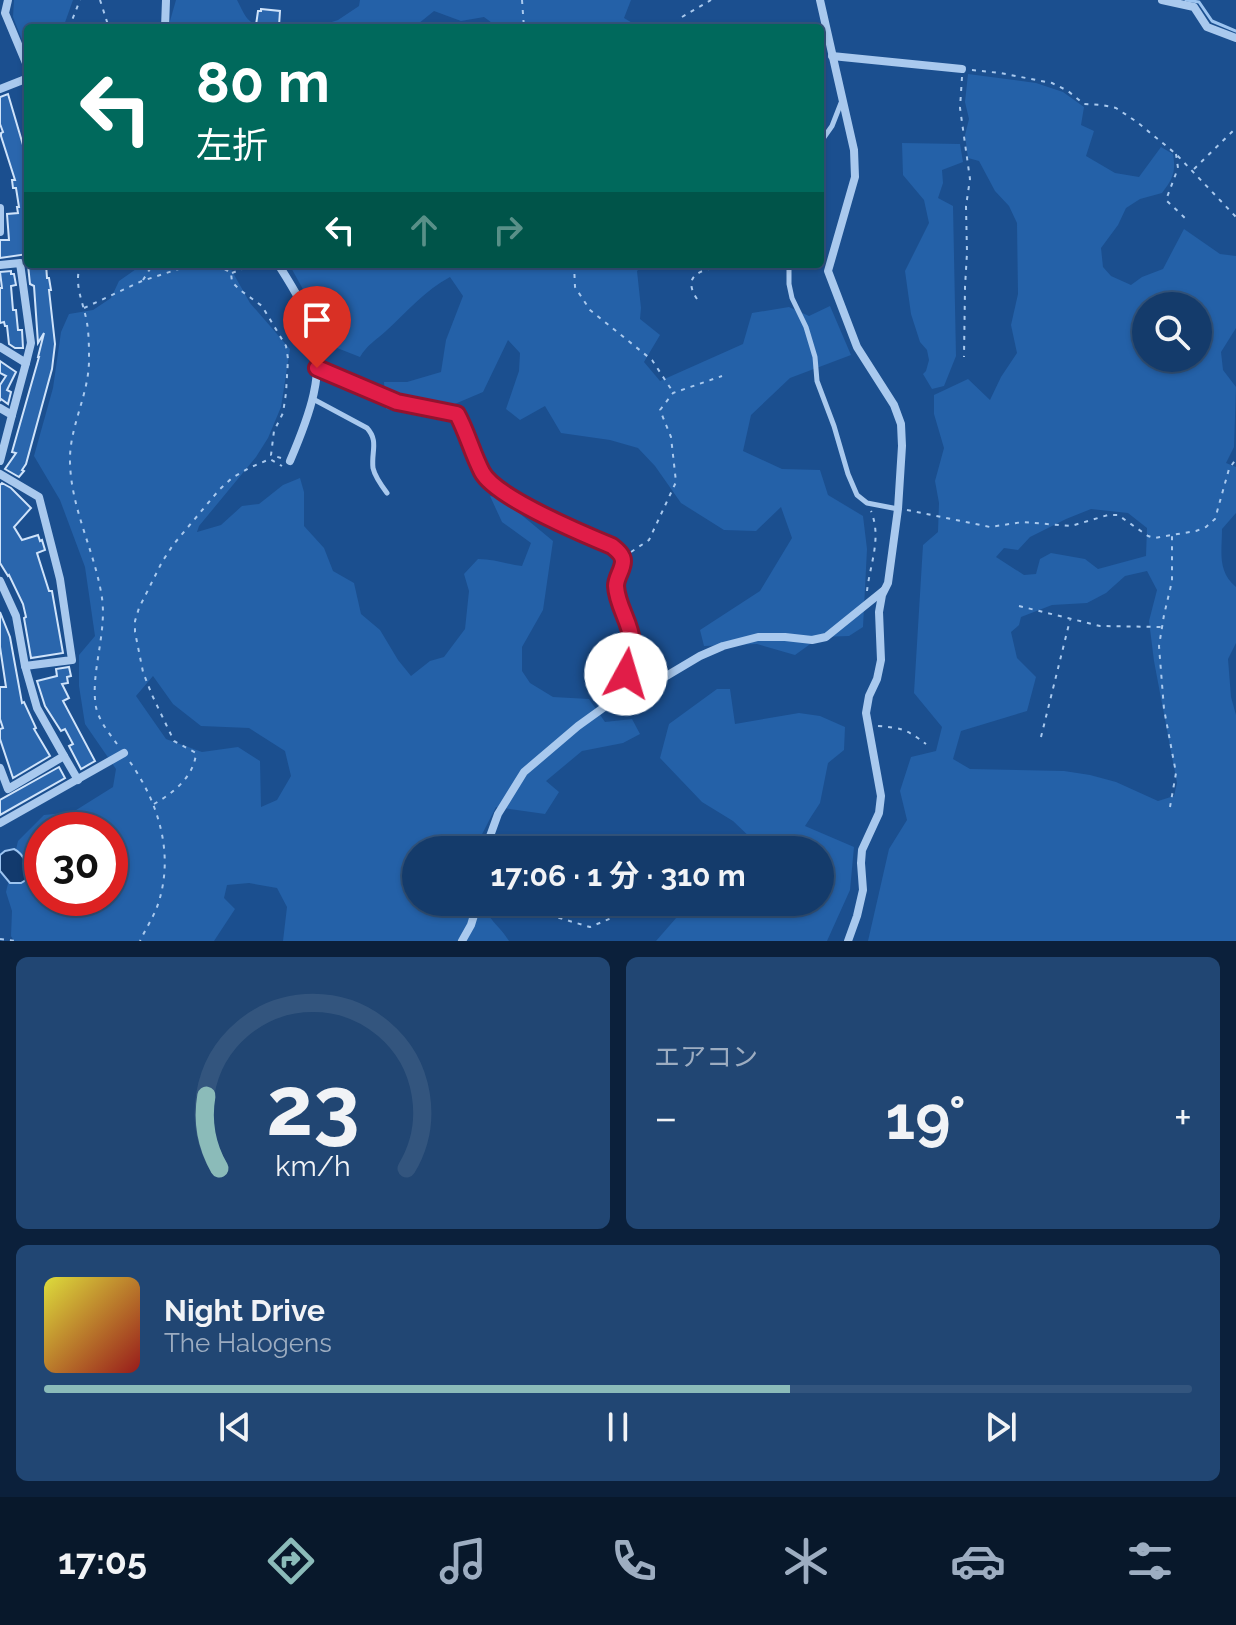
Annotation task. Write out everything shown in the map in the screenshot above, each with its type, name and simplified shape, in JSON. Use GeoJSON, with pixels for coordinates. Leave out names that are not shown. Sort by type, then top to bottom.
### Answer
{"type":"FeatureCollection","features":[{"type":"Feature","properties":{"kind":"street"},"geometry":{"type":"LineString","coordinates":[[8,0],[3,12],[24,59]]}},
{"type":"Feature","properties":{"kind":"street"},"geometry":{"type":"LineString","coordinates":[[165,24],[166,0]]}},
{"type":"Feature","properties":{"kind":"street"},"geometry":{"type":"LineString","coordinates":[[820,0],[854,150],[855,177],[828,271],[857,347],[894,405],[901,424],[902,446],[898,509],[888,583],[879,612],[881,660],[866,713],[881,796],[879,813],[862,850],[863,890],[848,941]]}},
{"type":"Feature","properties":{"kind":"street"},"geometry":{"type":"LineString","coordinates":[[1162,0],[1194,7],[1207,27],[1236,38]]}},
{"type":"Feature","properties":{"kind":"street"},"geometry":{"type":"LineString","coordinates":[[832,56],[962,69]]}},
{"type":"Feature","properties":{"kind":"street"},"geometry":{"type":"LineString","coordinates":[[0,89],[24,80]]}},
{"type":"Feature","properties":{"kind":"street"},"geometry":{"type":"LineString","coordinates":[[0,208],[0,232]]}},
{"type":"Feature","properties":{"kind":"street"},"geometry":{"type":"LineString","coordinates":[[0,265],[20,263],[31,343],[0,461]]}},
{"type":"Feature","properties":{"kind":"street"},"geometry":{"type":"LineString","coordinates":[[280,268],[312,326],[318,380],[302,434],[290,461]]}},
{"type":"Feature","properties":{"kind":"street"},"geometry":{"type":"LineString","coordinates":[[0,347],[26,363]]}},
{"type":"Feature","properties":{"kind":"street"},"geometry":{"type":"LineString","coordinates":[[317,368],[397,402],[457,414],[482,473],[489,482],[533,509],[612,546],[623,557],[616,581],[618,602],[633,641],[626,674],[610,703]]}},
{"type":"Feature","properties":{"kind":"street"},"geometry":{"type":"LineString","coordinates":[[0,408],[12,415]]}},
{"type":"Feature","properties":{"kind":"street"},"geometry":{"type":"LineString","coordinates":[[0,474],[39,497],[60,579],[72,660],[25,666]]}},
{"type":"Feature","properties":{"kind":"street"},"geometry":{"type":"LineString","coordinates":[[0,581],[16,616],[37,708],[78,780]]}},
{"type":"Feature","properties":{"kind":"street"},"geometry":{"type":"LineString","coordinates":[[490,836],[498,814],[524,772],[610,703],[631,697],[700,656],[723,646],[758,637],[812,640],[826,637],[884,591]]}},
{"type":"Feature","properties":{"kind":"street"},"geometry":{"type":"LineString","coordinates":[[0,823],[124,753]]}},
{"type":"Feature","properties":{"kind":"street"},"geometry":{"type":"LineString","coordinates":[[0,768],[8,789],[64,756]]}},
{"type":"Feature","properties":{"kind":"street"},"geometry":{"type":"LineString","coordinates":[[462,941],[474,916]]}},
{"type":"Feature","properties":{"kind":"lane"},"geometry":{"type":"LineString","coordinates":[[824,137],[842,102]]}},
{"type":"Feature","properties":{"kind":"lane"},"geometry":{"type":"LineString","coordinates":[[789,268],[792,298],[806,327],[815,357],[817,381],[857,495],[867,503],[898,509]]}},
{"type":"Feature","properties":{"kind":"lane"},"geometry":{"type":"LineString","coordinates":[[313,399],[367,428],[373,435],[375,475],[387,493]]}},
{"type":"Feature","properties":{"kind":"path"},"geometry":{"type":"LineString","coordinates":[[71,24],[80,0]]}},
{"type":"Feature","properties":{"kind":"path"},"geometry":{"type":"LineString","coordinates":[[100,0],[108,24]]}},
{"type":"Feature","properties":{"kind":"path"},"geometry":{"type":"LineString","coordinates":[[522,0],[524,24]]}},
{"type":"Feature","properties":{"kind":"path"},"geometry":{"type":"LineString","coordinates":[[682,17],[711,0]]}},
{"type":"Feature","properties":{"kind":"path"},"geometry":{"type":"LineString","coordinates":[[964,357],[966,206],[970,179],[960,108],[962,69],[1052,83],[1084,104],[1116,108],[1176,154],[1236,217]]}},
{"type":"Feature","properties":{"kind":"path"},"geometry":{"type":"LineString","coordinates":[[1193,170],[1236,128]]}},
{"type":"Feature","properties":{"kind":"path"},"geometry":{"type":"LineString","coordinates":[[1176,154],[1178,168],[1166,200],[1185,218]]}},
{"type":"Feature","properties":{"kind":"path"},"geometry":{"type":"LineString","coordinates":[[79,268],[78,290],[87,325],[89,365],[70,458],[71,482],[81,526],[97,571],[102,601],[96,708],[101,721],[137,772],[154,804],[165,855],[159,900],[140,941]]}},
{"type":"Feature","properties":{"kind":"path"},"geometry":{"type":"LineString","coordinates":[[142,281],[151,268]]}},
{"type":"Feature","properties":{"kind":"path"},"geometry":{"type":"LineString","coordinates":[[84,309],[142,281],[182,268]]}},
{"type":"Feature","properties":{"kind":"path"},"geometry":{"type":"LineString","coordinates":[[223,268],[231,273]]}},
{"type":"Feature","properties":{"kind":"path"},"geometry":{"type":"LineString","coordinates":[[231,273],[244,268]]}},
{"type":"Feature","properties":{"kind":"path"},"geometry":{"type":"LineString","coordinates":[[574,268],[575,287],[590,310],[652,360],[673,393]]}},
{"type":"Feature","properties":{"kind":"path"},"geometry":{"type":"LineString","coordinates":[[697,299],[692,291],[693,277],[708,268]]}},
{"type":"Feature","properties":{"kind":"path"},"geometry":{"type":"LineString","coordinates":[[231,273],[232,282],[262,306],[286,346],[286,393],[283,413],[274,431],[271,455],[290,461]]}},
{"type":"Feature","properties":{"kind":"path"},"geometry":{"type":"LineString","coordinates":[[623,557],[649,540],[676,482],[671,437],[660,410],[673,393],[722,376]]}},
{"type":"Feature","properties":{"kind":"path"},"geometry":{"type":"LineString","coordinates":[[154,804],[181,784],[191,771],[196,753],[174,741],[143,672],[135,632],[139,608],[173,545],[219,490],[240,473],[270,459],[282,466],[290,461]]}},
{"type":"Feature","properties":{"kind":"path"},"geometry":{"type":"LineString","coordinates":[[898,509],[990,527],[1023,522],[1071,526],[1118,515],[1154,538],[1206,527],[1215,519],[1229,469],[1236,459]]}},
{"type":"Feature","properties":{"kind":"path"},"geometry":{"type":"LineString","coordinates":[[867,503],[876,531],[867,604]]}},
{"type":"Feature","properties":{"kind":"path"},"geometry":{"type":"LineString","coordinates":[[1170,807],[1176,773],[1164,709],[1159,646],[1172,581],[1172,535]]}},
{"type":"Feature","properties":{"kind":"path"},"geometry":{"type":"LineString","coordinates":[[1019,606],[1100,626],[1162,627]]}},
{"type":"Feature","properties":{"kind":"path"},"geometry":{"type":"LineString","coordinates":[[1041,737],[1070,618]]}},
{"type":"Feature","properties":{"kind":"path"},"geometry":{"type":"LineString","coordinates":[[868,725],[900,728],[926,744]]}},
{"type":"Feature","properties":{"kind":"path"},"geometry":{"type":"LineString","coordinates":[[554,916],[590,927],[616,916]]}},
{"type":"Feature","properties":{"kind":"path"},"geometry":{"type":"LineString","coordinates":[[0,939],[15,941]]}},
{"type":"Feature","properties":{"kind":"shaded area"},"geometry":{"type":"Polygon","coordinates":[[[14,0],[73,0],[64,24],[24,24],[24,45],[13,17],[14,0]]]}},
{"type":"Feature","properties":{"kind":"shaded area"},"geometry":{"type":"Polygon","coordinates":[[[176,0],[237,0],[254,24],[169,24],[176,0]]]}},
{"type":"Feature","properties":{"kind":"shaded area"},"geometry":{"type":"Polygon","coordinates":[[[360,0],[631,0],[624,18],[634,24],[494,24],[484,17],[461,21],[434,11],[418,24],[326,24],[359,6],[360,0]]]}},
{"type":"Feature","properties":{"kind":"shaded area"},"geometry":{"type":"Polygon","coordinates":[[[968,74],[1036,83],[1063,92],[1084,107],[1081,125],[1094,131],[1086,156],[1115,173],[1139,177],[1161,147],[1173,154],[1173,175],[1169,184],[1162,193],[1140,199],[1126,208],[1101,248],[1103,267],[1111,276],[1131,285],[1163,269],[1184,229],[1220,254],[1236,256],[1236,328],[1221,352],[1223,370],[1236,387],[1234,447],[1226,463],[1236,467],[1236,513],[1222,529],[1221,553],[1223,568],[1236,587],[1236,643],[1228,659],[1231,697],[1236,715],[1236,941],[868,941],[889,849],[907,820],[900,791],[911,757],[936,751],[942,727],[914,693],[923,545],[938,532],[939,503],[935,481],[944,448],[934,414],[934,395],[968,379],[990,400],[1017,353],[1011,325],[1018,294],[1017,223],[979,161],[968,158],[965,135],[969,119],[965,102],[968,74]],[[1091,509],[1030,537],[1018,550],[1004,548],[996,557],[1024,575],[1036,574],[1040,559],[1051,553],[1085,559],[1098,569],[1146,556],[1147,528],[1128,513],[1091,509]],[[1147,571],[1125,576],[1106,593],[1087,603],[1052,605],[1021,617],[1019,625],[1011,632],[1017,658],[1036,677],[1027,711],[961,731],[953,759],[970,769],[1064,771],[1090,775],[1116,782],[1158,801],[1174,796],[1177,783],[1149,621],[1157,590],[1147,571]]]}},
{"type":"Feature","properties":{"kind":"shaded area"},"geometry":{"type":"Polygon","coordinates":[[[902,143],[960,144],[963,162],[942,170],[943,183],[938,198],[953,206],[956,356],[944,386],[932,389],[923,374],[929,360],[911,314],[905,271],[929,223],[924,200],[903,175],[902,143]]]}},
{"type":"Feature","properties":{"kind":"shaded area"},"geometry":{"type":"Polygon","coordinates":[[[138,268],[230,268],[250,303],[290,349],[281,407],[268,438],[197,532],[221,525],[242,506],[259,504],[283,485],[300,478],[304,492],[304,526],[324,548],[333,571],[354,583],[361,614],[380,630],[411,676],[430,661],[444,657],[465,629],[469,591],[464,574],[478,559],[522,566],[531,543],[502,522],[490,496],[501,498],[553,541],[543,610],[522,647],[522,671],[530,683],[553,697],[589,699],[605,722],[632,719],[640,734],[623,743],[582,751],[546,781],[559,792],[545,814],[496,807],[481,836],[402,836],[402,916],[490,916],[509,941],[283,941],[287,907],[277,888],[249,883],[227,885],[224,898],[235,909],[214,941],[14,941],[11,936],[12,911],[6,892],[18,841],[24,835],[24,916],[128,916],[128,812],[73,812],[113,787],[116,769],[85,724],[79,686],[79,655],[95,636],[85,567],[60,500],[34,456],[53,388],[61,332],[69,314],[93,310],[111,298],[119,281],[138,268]],[[153,676],[136,696],[166,739],[202,752],[238,747],[260,761],[261,807],[277,800],[291,776],[285,751],[249,728],[201,726],[173,704],[153,676]]]}},
{"type":"Feature","properties":{"kind":"shaded area"},"geometry":{"type":"Polygon","coordinates":[[[291,268],[640,268],[637,271],[640,319],[660,335],[644,362],[660,381],[743,344],[752,313],[789,307],[809,316],[830,306],[851,355],[790,378],[751,415],[743,451],[782,469],[820,470],[828,495],[863,516],[867,549],[863,627],[849,636],[820,637],[795,655],[757,644],[704,646],[700,630],[760,591],[792,538],[781,507],[756,531],[724,530],[681,503],[638,448],[610,440],[561,433],[545,406],[520,420],[506,409],[519,371],[520,353],[508,340],[483,392],[424,417],[386,409],[384,382],[407,382],[441,372],[446,340],[463,296],[450,277],[424,295],[360,357],[332,346],[332,333],[325,319],[310,302],[291,268]]]}},
{"type":"Feature","properties":{"kind":"shaded area"},"geometry":{"type":"Polygon","coordinates":[[[717,689],[730,689],[735,724],[799,713],[820,716],[845,727],[844,750],[828,763],[820,803],[805,826],[828,836],[749,836],[733,821],[702,802],[660,758],[669,724],[717,689]]]}},
{"type":"Feature","properties":{"kind":"shaded area"},"geometry":{"type":"Polygon","coordinates":[[[834,838],[854,847],[850,890],[827,941],[656,941],[678,916],[834,916],[834,838]]]}},
{"type":"Feature","properties":{"kind":"shaded area"},"geometry":{"type":"Polygon","coordinates":[[[14,849],[23,857],[24,881],[21,883],[10,883],[0,871],[0,855],[14,849]]]}},
{"type":"Feature","properties":{"kind":"building"},"geometry":{"type":"Polygon","coordinates":[[[258,11],[280,11],[279,24],[256,24],[258,11]]]}},
{"type":"Feature","properties":{"kind":"building"},"geometry":{"type":"Polygon","coordinates":[[[8,94],[24,148],[24,255],[0,258],[0,240],[9,240],[7,214],[18,213],[19,207],[16,188],[13,188],[12,180],[15,180],[1,136],[0,97],[8,94]]]}},
{"type":"Feature","properties":{"kind":"building"},"geometry":{"type":"Polygon","coordinates":[[[28,268],[46,268],[55,344],[52,369],[24,471],[19,477],[5,469],[16,453],[12,452],[44,333],[38,343],[34,286],[30,284],[28,268]]]}},
{"type":"Feature","properties":{"kind":"building"},"geometry":{"type":"Polygon","coordinates":[[[11,271],[16,285],[11,286],[13,310],[16,310],[18,330],[22,330],[23,348],[9,344],[7,326],[4,322],[0,323],[0,272],[11,271]]]}},
{"type":"Feature","properties":{"kind":"building"},"geometry":{"type":"Polygon","coordinates":[[[0,361],[16,372],[7,390],[11,392],[8,404],[0,401],[0,385],[6,376],[0,373],[0,361]]]}},
{"type":"Feature","properties":{"kind":"building"},"geometry":{"type":"Polygon","coordinates":[[[2,483],[31,508],[14,527],[22,540],[38,535],[42,540],[45,550],[37,553],[49,591],[52,591],[63,653],[31,658],[23,604],[0,563],[2,483]]]}},
{"type":"Feature","properties":{"kind":"building"},"geometry":{"type":"Polygon","coordinates":[[[0,612],[10,637],[22,703],[50,756],[13,778],[0,739],[0,729],[3,728],[0,687],[6,687],[0,647],[0,612]]]}},
{"type":"Feature","properties":{"kind":"building"},"geometry":{"type":"Polygon","coordinates":[[[69,667],[71,676],[67,677],[68,683],[62,684],[69,698],[63,701],[95,761],[81,769],[69,746],[73,744],[65,729],[61,731],[45,706],[37,681],[57,676],[56,669],[69,667]]]}},
{"type":"Feature","properties":{"kind":"building"},"geometry":{"type":"Polygon","coordinates":[[[59,767],[65,778],[0,815],[0,800],[59,767]]]}},
{"type":"Feature","properties":{"kind":"waterway"},"geometry":{"type":"LineString","coordinates":[[1186,0],[1199,2],[1212,21],[1236,31]]}},
{"type":"Feature","properties":{"kind":"route"},"geometry":{"type":"LineString","coordinates":[[317,368],[397,402],[457,414],[482,473],[489,482],[533,509],[618,551],[623,563],[616,581],[618,602],[633,641],[626,674]]}}]}
